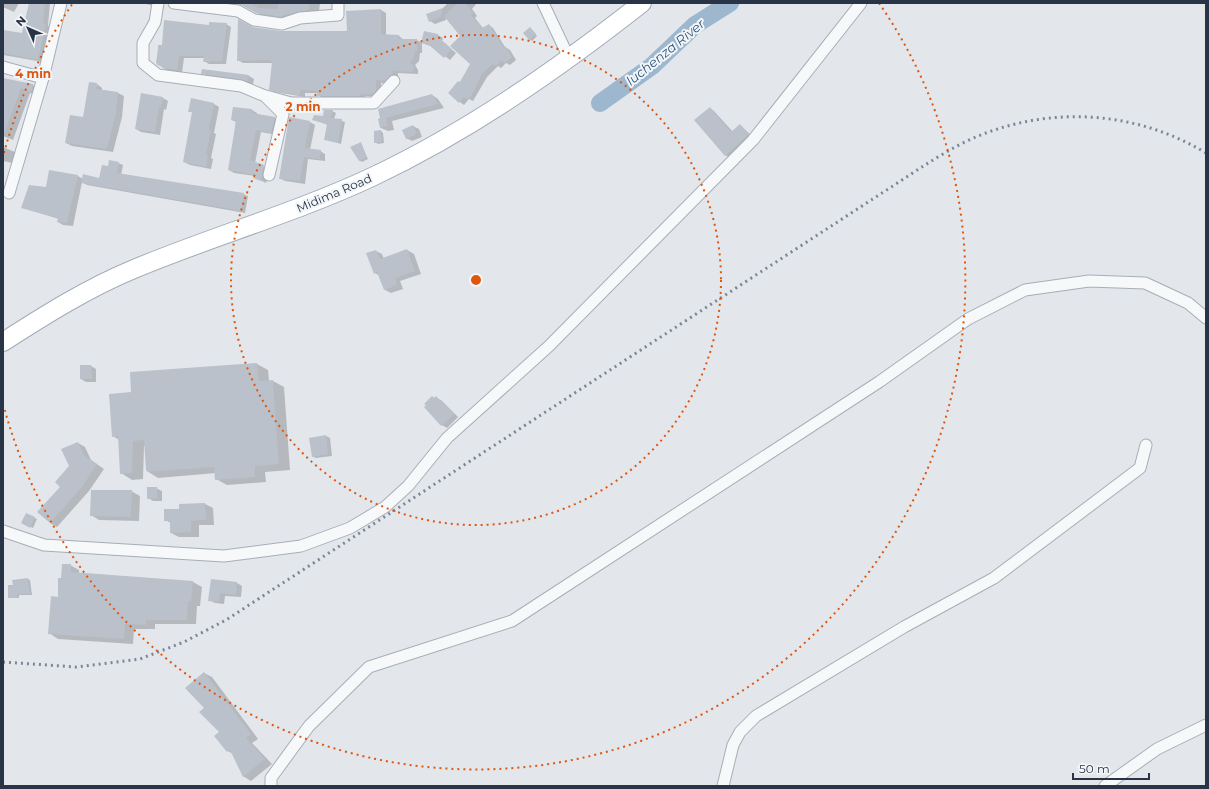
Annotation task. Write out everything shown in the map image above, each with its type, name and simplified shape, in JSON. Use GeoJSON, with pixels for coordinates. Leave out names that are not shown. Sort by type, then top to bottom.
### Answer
{"type":"FeatureCollection","features":[{"type":"Feature","properties":{"kind":"main road","name":"Midima Road"},"geometry":{"type":"LineString","coordinates":[[3,342],[88,291],[132,270],[182,250],[282,215],[373,176],[436,143],[500,105],[569,58],[642,3]]}},
{"type":"Feature","properties":{"kind":"street"},"geometry":{"type":"LineString","coordinates":[[9,193],[43,78],[61,3]]}},
{"type":"Feature","properties":{"kind":"street"},"geometry":{"type":"LineString","coordinates":[[158,3],[156,22],[143,43],[143,63],[158,75],[241,86],[265,96],[291,103],[374,103],[394,81]]}},
{"type":"Feature","properties":{"kind":"street"},"geometry":{"type":"LineString","coordinates":[[174,3],[238,11],[254,20],[282,24],[300,18],[338,15],[338,3]]}},
{"type":"Feature","properties":{"kind":"street"},"geometry":{"type":"LineString","coordinates":[[543,3],[569,58]]}},
{"type":"Feature","properties":{"kind":"street"},"geometry":{"type":"LineString","coordinates":[[3,532],[44,545],[224,556],[301,546],[350,528],[385,507],[408,486],[447,438],[549,346],[753,140],[861,3]]}},
{"type":"Feature","properties":{"kind":"street"},"geometry":{"type":"LineString","coordinates":[[3,67],[43,78]]}},
{"type":"Feature","properties":{"kind":"street"},"geometry":{"type":"LineString","coordinates":[[265,96],[283,114],[269,175]]}},
{"type":"Feature","properties":{"kind":"street"},"geometry":{"type":"LineString","coordinates":[[271,786],[271,778],[309,726],[369,666],[512,621],[879,382],[968,319],[1025,290],[1089,281],[1145,283],[1188,303],[1206,318]]}},
{"type":"Feature","properties":{"kind":"street"},"geometry":{"type":"LineString","coordinates":[[723,786],[733,745],[740,732],[756,716],[904,626],[994,578],[1140,468],[1146,445]]}},
{"type":"Feature","properties":{"kind":"street"},"geometry":{"type":"LineString","coordinates":[[1105,786],[1130,770],[1157,749],[1206,725]]}},
{"type":"Feature","properties":{"kind":"building"},"geometry":{"type":"Polygon","coordinates":[[[29,3],[45,3],[43,23],[46,24],[38,60],[3,53],[3,30],[22,33],[29,3]]]}},
{"type":"Feature","properties":{"kind":"building"},"geometry":{"type":"Polygon","coordinates":[[[238,3],[254,3],[254,6],[257,6],[257,8],[278,9],[278,3],[309,4],[309,10],[284,15],[281,17],[256,13],[238,3]]]}},
{"type":"Feature","properties":{"kind":"building"},"geometry":{"type":"Polygon","coordinates":[[[458,3],[465,3],[473,13],[471,15],[482,28],[489,24],[503,47],[505,46],[512,57],[505,63],[502,60],[496,66],[493,64],[482,74],[468,100],[464,97],[459,103],[448,93],[458,81],[460,82],[470,64],[450,46],[460,36],[444,16],[458,3]]]}},
{"type":"Feature","properties":{"kind":"building"},"geometry":{"type":"Polygon","coordinates":[[[443,8],[441,17],[429,22],[426,14],[443,8]]]}},
{"type":"Feature","properties":{"kind":"building"},"geometry":{"type":"Polygon","coordinates":[[[381,9],[381,34],[399,35],[399,39],[417,39],[417,51],[415,51],[414,58],[410,62],[414,66],[413,72],[393,71],[393,73],[385,81],[376,80],[376,90],[373,94],[360,94],[360,96],[317,96],[317,91],[300,90],[300,95],[281,93],[269,90],[272,62],[269,60],[237,61],[238,19],[253,27],[281,31],[346,31],[346,11],[381,9]]]}},
{"type":"Feature","properties":{"kind":"building"},"geometry":{"type":"Polygon","coordinates":[[[164,20],[209,25],[209,22],[227,23],[222,61],[203,62],[204,56],[179,56],[177,70],[162,68],[162,66],[157,65],[158,45],[162,45],[164,20]]]}},
{"type":"Feature","properties":{"kind":"building"},"geometry":{"type":"Polygon","coordinates":[[[530,27],[536,34],[529,40],[523,33],[530,27]]]}},
{"type":"Feature","properties":{"kind":"building"},"geometry":{"type":"Polygon","coordinates":[[[424,31],[438,34],[438,37],[452,49],[444,58],[429,45],[421,43],[424,31]]]}},
{"type":"Feature","properties":{"kind":"building"},"geometry":{"type":"Polygon","coordinates":[[[202,69],[249,75],[248,81],[201,74],[202,69]]]}},
{"type":"Feature","properties":{"kind":"building"},"geometry":{"type":"Polygon","coordinates":[[[3,78],[33,84],[31,92],[21,88],[4,134],[3,78]]]}},
{"type":"Feature","properties":{"kind":"building"},"geometry":{"type":"Polygon","coordinates":[[[89,82],[97,83],[96,89],[118,92],[116,113],[107,149],[65,143],[70,115],[83,117],[89,82]]]}},
{"type":"Feature","properties":{"kind":"building"},"geometry":{"type":"Polygon","coordinates":[[[141,93],[163,97],[161,108],[159,107],[155,132],[135,129],[141,93]]]}},
{"type":"Feature","properties":{"kind":"building"},"geometry":{"type":"Polygon","coordinates":[[[432,94],[438,104],[386,118],[388,126],[380,128],[378,109],[432,94]]]}},
{"type":"Feature","properties":{"kind":"building"},"geometry":{"type":"Polygon","coordinates":[[[191,98],[214,103],[209,129],[211,130],[206,155],[208,155],[206,167],[183,162],[192,112],[188,112],[191,98]]]}},
{"type":"Feature","properties":{"kind":"building"},"geometry":{"type":"Polygon","coordinates":[[[233,107],[252,109],[252,113],[275,117],[271,133],[256,130],[250,160],[264,165],[261,181],[253,178],[254,175],[228,170],[236,121],[231,120],[233,107]]]}},
{"type":"Feature","properties":{"kind":"building"},"geometry":{"type":"Polygon","coordinates":[[[710,107],[731,132],[740,124],[749,134],[725,156],[694,120],[710,107]]]}},
{"type":"Feature","properties":{"kind":"building"},"geometry":{"type":"Polygon","coordinates":[[[324,110],[333,110],[330,118],[342,119],[338,143],[324,140],[327,124],[312,120],[314,115],[323,116],[324,110]]]}},
{"type":"Feature","properties":{"kind":"building"},"geometry":{"type":"Polygon","coordinates":[[[289,117],[310,121],[305,148],[321,150],[320,159],[304,157],[300,181],[279,179],[289,117]]]}},
{"type":"Feature","properties":{"kind":"building"},"geometry":{"type":"Polygon","coordinates":[[[413,125],[417,134],[406,139],[402,130],[413,125]]]}},
{"type":"Feature","properties":{"kind":"building"},"geometry":{"type":"Polygon","coordinates":[[[381,130],[382,142],[374,143],[374,131],[381,130]]]}},
{"type":"Feature","properties":{"kind":"building"},"geometry":{"type":"Polygon","coordinates":[[[361,142],[367,157],[359,161],[350,147],[361,142]]]}},
{"type":"Feature","properties":{"kind":"building"},"geometry":{"type":"Polygon","coordinates":[[[109,160],[119,162],[117,173],[244,193],[241,211],[81,183],[83,174],[99,178],[102,165],[108,166],[109,160]]]}},
{"type":"Feature","properties":{"kind":"building"},"geometry":{"type":"Polygon","coordinates":[[[49,170],[78,175],[67,223],[57,222],[58,218],[21,208],[29,185],[46,187],[49,170]]]}},
{"type":"Feature","properties":{"kind":"building"},"geometry":{"type":"Polygon","coordinates":[[[407,249],[415,271],[395,278],[397,285],[384,290],[377,272],[374,274],[366,253],[376,250],[380,259],[407,249]]]}},
{"type":"Feature","properties":{"kind":"building"},"geometry":{"type":"Polygon","coordinates":[[[257,363],[259,381],[273,380],[279,464],[255,466],[255,477],[215,480],[214,467],[148,472],[146,470],[144,440],[133,441],[132,473],[120,474],[118,436],[112,437],[109,394],[131,392],[130,372],[257,363]]]}},
{"type":"Feature","properties":{"kind":"building"},"geometry":{"type":"Polygon","coordinates":[[[80,365],[91,365],[92,379],[80,379],[80,365]]]}},
{"type":"Feature","properties":{"kind":"building"},"geometry":{"type":"Polygon","coordinates":[[[432,396],[434,398],[436,396],[454,414],[441,426],[424,407],[426,405],[424,404],[432,396]]]}},
{"type":"Feature","properties":{"kind":"building"},"geometry":{"type":"Polygon","coordinates":[[[326,435],[328,454],[312,457],[309,438],[326,435]]]}},
{"type":"Feature","properties":{"kind":"building"},"geometry":{"type":"Polygon","coordinates":[[[78,442],[84,455],[97,464],[82,487],[50,523],[37,512],[60,487],[55,482],[69,466],[61,449],[78,442]]]}},
{"type":"Feature","properties":{"kind":"building"},"geometry":{"type":"Polygon","coordinates":[[[147,487],[157,487],[157,498],[147,499],[147,487]]]}},
{"type":"Feature","properties":{"kind":"building"},"geometry":{"type":"Polygon","coordinates":[[[91,490],[132,490],[131,517],[90,516],[91,490]]]}},
{"type":"Feature","properties":{"kind":"building"},"geometry":{"type":"Polygon","coordinates":[[[205,503],[206,520],[191,521],[191,532],[170,533],[170,521],[164,521],[164,509],[179,509],[179,504],[205,503]]]}},
{"type":"Feature","properties":{"kind":"building"},"geometry":{"type":"Polygon","coordinates":[[[26,513],[35,517],[30,528],[21,523],[26,513]]]}},
{"type":"Feature","properties":{"kind":"building"},"geometry":{"type":"Polygon","coordinates":[[[62,564],[71,564],[71,572],[193,581],[191,601],[188,601],[187,620],[146,620],[146,625],[125,624],[124,639],[48,634],[51,596],[58,597],[58,578],[61,578],[62,564]]]}},
{"type":"Feature","properties":{"kind":"building"},"geometry":{"type":"Polygon","coordinates":[[[28,578],[30,594],[17,594],[17,598],[8,598],[8,585],[13,585],[12,580],[28,578]]]}},
{"type":"Feature","properties":{"kind":"building"},"geometry":{"type":"Polygon","coordinates":[[[211,579],[237,582],[236,595],[220,593],[219,602],[208,601],[211,579]]]}},
{"type":"Feature","properties":{"kind":"building"},"geometry":{"type":"Polygon","coordinates":[[[204,672],[251,734],[246,738],[265,759],[243,777],[230,750],[227,752],[214,736],[219,732],[199,712],[204,708],[185,688],[204,672]]]}},
{"type":"Feature","properties":{"kind":"waterway","name":"luchenza River"},"geometry":{"type":"LineString","coordinates":[[600,103],[652,66],[695,25],[730,3]]}},
{"type":"Feature","properties":{"kind":"railway"},"geometry":{"type":"LineString","coordinates":[[3,662],[76,667],[140,659],[184,642],[226,620],[925,165],[967,141],[996,129],[1027,122],[1057,117],[1088,117],[1119,120],[1149,128],[1178,138],[1206,153]]}}]}
